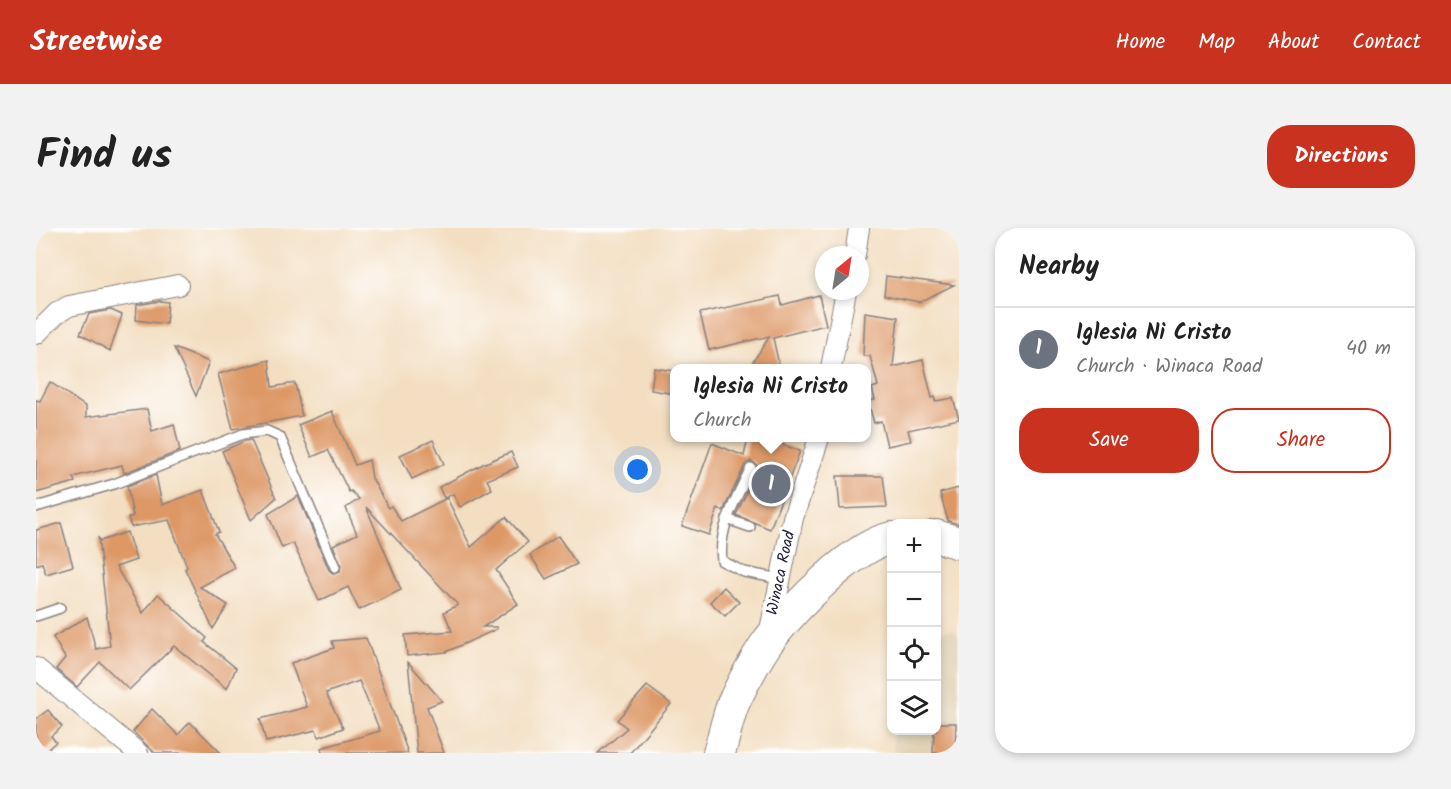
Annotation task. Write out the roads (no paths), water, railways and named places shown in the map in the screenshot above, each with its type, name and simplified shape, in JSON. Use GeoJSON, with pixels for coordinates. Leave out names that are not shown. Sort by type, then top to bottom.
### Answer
{"type":"FeatureCollection","features":[{"type":"Feature","properties":{"kind":"main road"},"geometry":{"type":"LineString","coordinates":[[941,536],[959,543]]}},
{"type":"Feature","properties":{"kind":"main road"},"geometry":{"type":"LineString","coordinates":[[719,753],[733,705],[769,641],[826,578],[862,551],[887,539]]}},
{"type":"Feature","properties":{"kind":"street"},"geometry":{"type":"LineString","coordinates":[[856,246],[859,228]]}},
{"type":"Feature","properties":{"kind":"street"},"geometry":{"type":"LineString","coordinates":[[36,334],[57,313],[69,306],[178,285]]}},
{"type":"Feature","properties":{"kind":"street"},"geometry":{"type":"LineString","coordinates":[[832,364],[843,300]]}},
{"type":"Feature","properties":{"kind":"street","name":"Winaca Road"},"geometry":{"type":"LineString","coordinates":[[769,641],[793,518],[818,442]]}},
{"type":"Feature","properties":{"kind":"street"},"geometry":{"type":"LineString","coordinates":[[36,668],[138,753]]}},
{"type":"Feature","properties":{"kind":"lane"},"geometry":{"type":"LineString","coordinates":[[36,507],[114,484],[243,434],[267,431],[280,437],[335,567]]}},
{"type":"Feature","properties":{"kind":"lane"},"geometry":{"type":"LineString","coordinates":[[751,468],[727,519],[720,546],[722,561],[744,572],[780,579]]}},
{"type":"Feature","properties":{"kind":"lane"},"geometry":{"type":"LineString","coordinates":[[727,519],[750,526]]}},
{"type":"Feature","properties":{"kind":"lane"},"geometry":{"type":"LineString","coordinates":[[36,616],[60,608]]}},
{"type":"Feature","properties":{"kind":"place","name":"Iglesia Ni Cristo"},"geometry":{"type":"Point","coordinates":[771,484]}}]}
